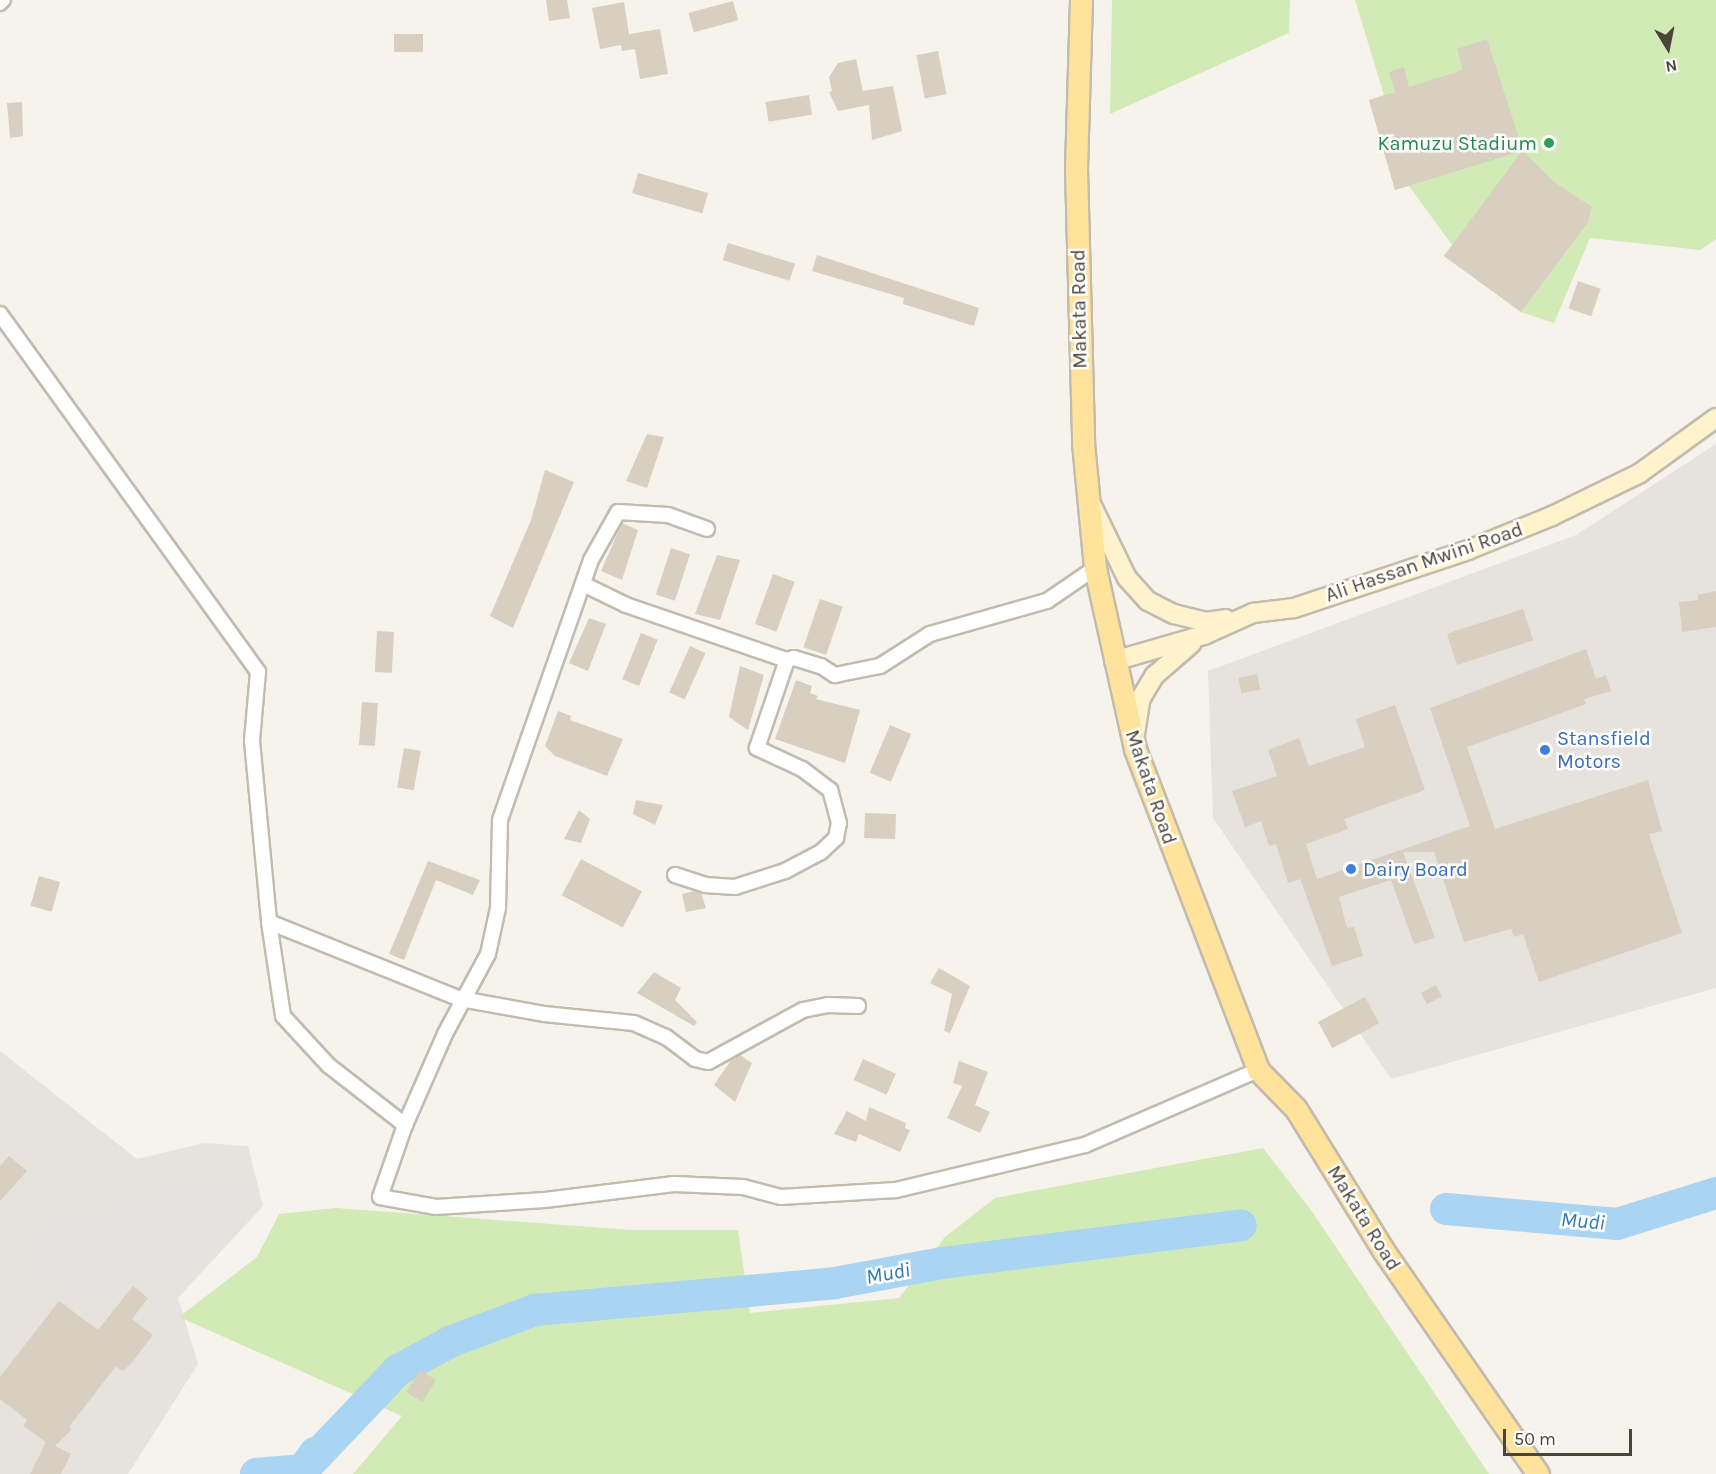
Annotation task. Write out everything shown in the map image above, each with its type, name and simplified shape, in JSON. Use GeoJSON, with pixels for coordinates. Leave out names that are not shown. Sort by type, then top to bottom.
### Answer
{"type":"FeatureCollection","features":[{"type":"Feature","properties":{"kind":"main road","name":"Makata Road"},"geometry":{"type":"LineString","coordinates":[[1081,0],[1076,168],[1078,342],[1089,502],[1095,568],[1135,749],[1257,1070],[1296,1109],[1383,1250],[1538,1474]]}},
{"type":"Feature","properties":{"kind":"main road","name":"Ali Hassan Mwini Road"},"geometry":{"type":"LineString","coordinates":[[1114,661],[1204,635],[1253,613],[1294,608],[1468,549],[1552,516],[1640,472],[1716,418]]}},
{"type":"Feature","properties":{"kind":"main road"},"geometry":{"type":"LineString","coordinates":[[1089,502],[1127,578],[1148,601],[1173,614],[1205,622],[1253,613]]}},
{"type":"Feature","properties":{"kind":"main road"},"geometry":{"type":"LineString","coordinates":[[1135,749],[1141,698],[1159,672],[1204,635]]}},
{"type":"Feature","properties":{"kind":"street"},"geometry":{"type":"LineString","coordinates":[[0,314],[258,672],[252,741],[269,922],[283,1016],[328,1065],[405,1125]]}},
{"type":"Feature","properties":{"kind":"street"},"geometry":{"type":"LineString","coordinates":[[707,529],[669,515],[618,512],[591,560],[500,820],[496,931],[488,954],[460,999],[405,1125],[380,1197],[436,1207],[545,1200],[674,1184],[743,1188],[781,1197],[832,1197],[896,1190],[1085,1145],[1257,1070]]}},
{"type":"Feature","properties":{"kind":"street"},"geometry":{"type":"LineString","coordinates":[[583,584],[626,605],[787,660],[794,658],[835,675],[880,666],[930,634],[1047,600],[1095,568]]}},
{"type":"Feature","properties":{"kind":"street"},"geometry":{"type":"LineString","coordinates":[[675,875],[705,885],[735,887],[785,871],[821,852],[836,838],[839,823],[830,790],[802,769],[757,748],[787,660]]}},
{"type":"Feature","properties":{"kind":"street"},"geometry":{"type":"LineString","coordinates":[[269,922],[460,999],[544,1014],[634,1023],[666,1037],[695,1059],[708,1062],[803,1010],[828,1005],[858,1006]]}},
{"type":"Feature","properties":{"kind":"shaded area"},"geometry":{"type":"Polygon","coordinates":[[[1716,444],[1716,988],[1391,1079],[1213,818],[1208,671],[1576,535],[1716,444]]]}},
{"type":"Feature","properties":{"kind":"shaded area"},"geometry":{"type":"Polygon","coordinates":[[[0,1051],[137,1159],[204,1143],[248,1146],[263,1206],[178,1298],[198,1364],[128,1474],[0,1474],[0,1051]]]}},
{"type":"Feature","properties":{"kind":"shaded area"},"geometry":{"type":"Polygon","coordinates":[[[251,1179],[244,1217],[184,1270],[86,1295],[38,1271],[27,1235],[203,1182],[251,1179]]]}},
{"type":"Feature","properties":{"kind":"green space"},"geometry":{"type":"Polygon","coordinates":[[[1112,0],[1290,0],[1289,33],[1110,114],[1112,0]]]}},
{"type":"Feature","properties":{"kind":"green space","name":"Kamuzu Stadium"},"geometry":{"type":"Polygon","coordinates":[[[1355,0],[1716,0],[1716,239],[1700,250],[1590,238],[1554,323],[1521,312],[1444,256],[1452,245],[1409,186],[1395,190],[1369,100],[1384,95],[1355,0]]]}},
{"type":"Feature","properties":{"kind":"green space"},"geometry":{"type":"Polygon","coordinates":[[[1263,1148],[1311,1210],[1489,1474],[353,1474],[402,1416],[179,1317],[257,1257],[279,1214],[336,1208],[632,1230],[738,1230],[750,1313],[899,1298],[945,1237],[995,1198],[1263,1148]]]}},
{"type":"Feature","properties":{"kind":"building"},"geometry":{"type":"Polygon","coordinates":[[[546,0],[567,0],[570,18],[549,21],[546,0]]]}},
{"type":"Feature","properties":{"kind":"building"},"geometry":{"type":"Polygon","coordinates":[[[733,1],[738,20],[694,32],[689,13],[733,1]]]}},
{"type":"Feature","properties":{"kind":"building"},"geometry":{"type":"Polygon","coordinates":[[[624,2],[629,34],[660,29],[668,74],[640,79],[635,49],[622,51],[621,45],[600,49],[592,8],[624,2]]]}},
{"type":"Feature","properties":{"kind":"building"},"geometry":{"type":"Polygon","coordinates":[[[394,34],[423,34],[423,52],[394,52],[394,34]]]}},
{"type":"Feature","properties":{"kind":"building"},"geometry":{"type":"Polygon","coordinates":[[[1487,39],[1523,151],[1554,182],[1592,207],[1588,222],[1521,312],[1444,256],[1522,151],[1395,190],[1369,100],[1395,92],[1389,72],[1404,67],[1409,87],[1463,70],[1457,49],[1487,39]]]}},
{"type":"Feature","properties":{"kind":"building"},"geometry":{"type":"Polygon","coordinates":[[[938,51],[946,94],[925,98],[916,55],[938,51]]]}},
{"type":"Feature","properties":{"kind":"building"},"geometry":{"type":"Polygon","coordinates":[[[856,59],[863,91],[893,86],[902,131],[872,140],[869,105],[838,111],[829,92],[832,91],[829,77],[838,63],[856,59]]]}},
{"type":"Feature","properties":{"kind":"building"},"geometry":{"type":"Polygon","coordinates":[[[809,95],[812,115],[769,122],[766,102],[809,95]]]}},
{"type":"Feature","properties":{"kind":"building"},"geometry":{"type":"Polygon","coordinates":[[[22,102],[23,136],[10,138],[7,103],[22,102]]]}},
{"type":"Feature","properties":{"kind":"building"},"geometry":{"type":"Polygon","coordinates":[[[638,173],[708,193],[702,213],[632,193],[638,173]]]}},
{"type":"Feature","properties":{"kind":"building"},"geometry":{"type":"Polygon","coordinates":[[[728,243],[795,263],[790,281],[723,260],[728,243]]]}},
{"type":"Feature","properties":{"kind":"building"},"geometry":{"type":"Polygon","coordinates":[[[817,255],[979,308],[974,326],[903,304],[904,298],[812,271],[817,255]]]}},
{"type":"Feature","properties":{"kind":"building"},"geometry":{"type":"Polygon","coordinates":[[[1578,281],[1601,289],[1591,316],[1569,308],[1578,281]]]}},
{"type":"Feature","properties":{"kind":"building"},"geometry":{"type":"Polygon","coordinates":[[[647,434],[664,437],[647,488],[626,481],[647,434]]]}},
{"type":"Feature","properties":{"kind":"building"},"geometry":{"type":"Polygon","coordinates":[[[545,470],[574,482],[513,628],[490,616],[531,520],[545,470]]]}},
{"type":"Feature","properties":{"kind":"building"},"geometry":{"type":"Polygon","coordinates":[[[622,523],[638,530],[622,580],[601,571],[622,523]]]}},
{"type":"Feature","properties":{"kind":"building"},"geometry":{"type":"Polygon","coordinates":[[[671,548],[690,554],[675,601],[656,595],[671,548]]]}},
{"type":"Feature","properties":{"kind":"building"},"geometry":{"type":"Polygon","coordinates":[[[717,555],[740,560],[720,620],[695,614],[717,555]]]}},
{"type":"Feature","properties":{"kind":"building"},"geometry":{"type":"Polygon","coordinates":[[[773,574],[795,582],[776,632],[755,624],[773,574]]]}},
{"type":"Feature","properties":{"kind":"building"},"geometry":{"type":"Polygon","coordinates":[[[1716,591],[1716,627],[1682,632],[1679,602],[1698,600],[1698,595],[1716,591]]]}},
{"type":"Feature","properties":{"kind":"building"},"geometry":{"type":"Polygon","coordinates":[[[820,599],[843,607],[826,655],[803,647],[820,599]]]}},
{"type":"Feature","properties":{"kind":"building"},"geometry":{"type":"Polygon","coordinates":[[[1523,609],[1533,640],[1457,665],[1447,634],[1523,609]]]}},
{"type":"Feature","properties":{"kind":"building"},"geometry":{"type":"Polygon","coordinates":[[[589,618],[606,624],[588,671],[569,663],[589,618]]]}},
{"type":"Feature","properties":{"kind":"building"},"geometry":{"type":"Polygon","coordinates":[[[377,631],[394,632],[392,673],[375,672],[377,631]]]}},
{"type":"Feature","properties":{"kind":"building"},"geometry":{"type":"Polygon","coordinates":[[[641,633],[658,640],[639,686],[622,679],[641,633]]]}},
{"type":"Feature","properties":{"kind":"building"},"geometry":{"type":"Polygon","coordinates":[[[690,646],[706,653],[685,700],[669,693],[690,646]]]}},
{"type":"Feature","properties":{"kind":"building"},"geometry":{"type":"Polygon","coordinates":[[[1586,649],[1596,679],[1606,675],[1611,691],[1584,699],[1586,704],[1467,747],[1495,829],[1648,780],[1662,831],[1649,834],[1682,933],[1539,982],[1523,934],[1514,937],[1511,929],[1464,942],[1434,852],[1403,852],[1435,938],[1414,944],[1391,880],[1339,897],[1347,928],[1354,927],[1363,956],[1332,966],[1300,879],[1288,883],[1276,844],[1269,846],[1261,821],[1245,827],[1232,791],[1277,776],[1268,750],[1299,738],[1309,766],[1365,747],[1356,719],[1395,705],[1425,790],[1344,819],[1348,829],[1306,844],[1317,879],[1470,826],[1430,708],[1586,649]]]}},
{"type":"Feature","properties":{"kind":"building"},"geometry":{"type":"Polygon","coordinates":[[[740,666],[764,675],[748,730],[729,717],[740,666]]]}},
{"type":"Feature","properties":{"kind":"building"},"geometry":{"type":"Polygon","coordinates":[[[1257,674],[1260,690],[1241,693],[1238,678],[1257,674]]]}},
{"type":"Feature","properties":{"kind":"building"},"geometry":{"type":"Polygon","coordinates":[[[796,680],[812,686],[810,693],[818,696],[816,699],[860,710],[845,763],[775,739],[796,680]]]}},
{"type":"Feature","properties":{"kind":"building"},"geometry":{"type":"Polygon","coordinates":[[[362,702],[378,703],[375,746],[359,745],[362,702]]]}},
{"type":"Feature","properties":{"kind":"building"},"geometry":{"type":"Polygon","coordinates":[[[558,711],[571,716],[570,720],[623,739],[607,776],[555,756],[545,746],[558,711]]]}},
{"type":"Feature","properties":{"kind":"building"},"geometry":{"type":"Polygon","coordinates":[[[890,725],[911,734],[891,782],[870,773],[890,725]]]}},
{"type":"Feature","properties":{"kind":"building"},"geometry":{"type":"Polygon","coordinates":[[[404,748],[421,751],[414,790],[397,787],[404,748]]]}},
{"type":"Feature","properties":{"kind":"building"},"geometry":{"type":"Polygon","coordinates":[[[636,800],[663,805],[655,825],[633,814],[636,800]]]}},
{"type":"Feature","properties":{"kind":"building"},"geometry":{"type":"Polygon","coordinates":[[[579,810],[590,819],[581,843],[564,839],[579,810]]]}},
{"type":"Feature","properties":{"kind":"building"},"geometry":{"type":"Polygon","coordinates":[[[865,813],[896,814],[895,839],[864,838],[865,813]]]}},
{"type":"Feature","properties":{"kind":"building"},"geometry":{"type":"Polygon","coordinates":[[[581,859],[642,891],[623,928],[562,895],[581,859]]]}},
{"type":"Feature","properties":{"kind":"building"},"geometry":{"type":"Polygon","coordinates":[[[428,861],[480,880],[473,895],[436,880],[404,960],[389,954],[428,861]]]}},
{"type":"Feature","properties":{"kind":"building"},"geometry":{"type":"Polygon","coordinates":[[[39,876],[60,882],[52,912],[30,906],[39,876]]]}},
{"type":"Feature","properties":{"kind":"building"},"geometry":{"type":"Polygon","coordinates":[[[694,891],[701,893],[706,908],[686,912],[682,894],[694,891]]]}},
{"type":"Feature","properties":{"kind":"building"},"geometry":{"type":"Polygon","coordinates":[[[939,968],[970,986],[950,1033],[944,1031],[952,994],[930,983],[939,968]]]}},
{"type":"Feature","properties":{"kind":"building"},"geometry":{"type":"Polygon","coordinates":[[[654,972],[681,988],[675,1000],[697,1022],[694,1026],[637,993],[654,972]]]}},
{"type":"Feature","properties":{"kind":"building"},"geometry":{"type":"Polygon","coordinates":[[[1436,985],[1442,997],[1427,1004],[1421,993],[1436,985]]]}},
{"type":"Feature","properties":{"kind":"building"},"geometry":{"type":"Polygon","coordinates":[[[1365,997],[1379,1023],[1332,1048],[1318,1022],[1365,997]]]}},
{"type":"Feature","properties":{"kind":"building"},"geometry":{"type":"Polygon","coordinates":[[[740,1055],[752,1063],[735,1102],[714,1085],[731,1060],[740,1055]]]}},
{"type":"Feature","properties":{"kind":"building"},"geometry":{"type":"Polygon","coordinates":[[[863,1059],[896,1074],[887,1095],[854,1080],[863,1059]]]}},
{"type":"Feature","properties":{"kind":"building"},"geometry":{"type":"Polygon","coordinates":[[[959,1061],[988,1072],[975,1105],[990,1112],[980,1133],[947,1118],[962,1086],[953,1083],[959,1061]]]}},
{"type":"Feature","properties":{"kind":"building"},"geometry":{"type":"Polygon","coordinates":[[[869,1107],[906,1123],[905,1128],[910,1130],[900,1152],[859,1134],[856,1142],[834,1134],[847,1111],[866,1121],[869,1107]]]}},
{"type":"Feature","properties":{"kind":"building"},"geometry":{"type":"Polygon","coordinates":[[[9,1156],[27,1171],[0,1201],[0,1166],[9,1156]]]}},
{"type":"Feature","properties":{"kind":"building"},"geometry":{"type":"Polygon","coordinates":[[[133,1286],[148,1298],[132,1319],[153,1335],[130,1365],[122,1371],[116,1366],[69,1427],[72,1429],[55,1446],[71,1454],[61,1474],[30,1474],[46,1442],[23,1426],[27,1420],[0,1399],[0,1377],[59,1301],[98,1330],[133,1286]]]}},
{"type":"Feature","properties":{"kind":"building"},"geometry":{"type":"Polygon","coordinates":[[[420,1370],[436,1380],[422,1402],[406,1392],[420,1370]]]}},
{"type":"Feature","properties":{"kind":"waterway","name":"Mudi"},"geometry":{"type":"LineString","coordinates":[[1446,1209],[1617,1224],[1716,1193]]}},
{"type":"Feature","properties":{"kind":"waterway","name":"Mudi"},"geometry":{"type":"LineString","coordinates":[[303,1470],[398,1370],[452,1341],[535,1310],[835,1283],[942,1263],[1241,1225]]}},
{"type":"Feature","properties":{"kind":"waterway"},"geometry":{"type":"LineString","coordinates":[[256,1474],[303,1470],[315,1453]]}},
{"type":"Feature","properties":{"kind":"place","name":"Kamuzu Stadium"},"geometry":{"type":"Point","coordinates":[1549,143]}},
{"type":"Feature","properties":{"kind":"place","name":"Stansfield Motors"},"geometry":{"type":"Point","coordinates":[1545,750]}},
{"type":"Feature","properties":{"kind":"place","name":"Dairy Board"},"geometry":{"type":"Point","coordinates":[1351,869]}}]}
